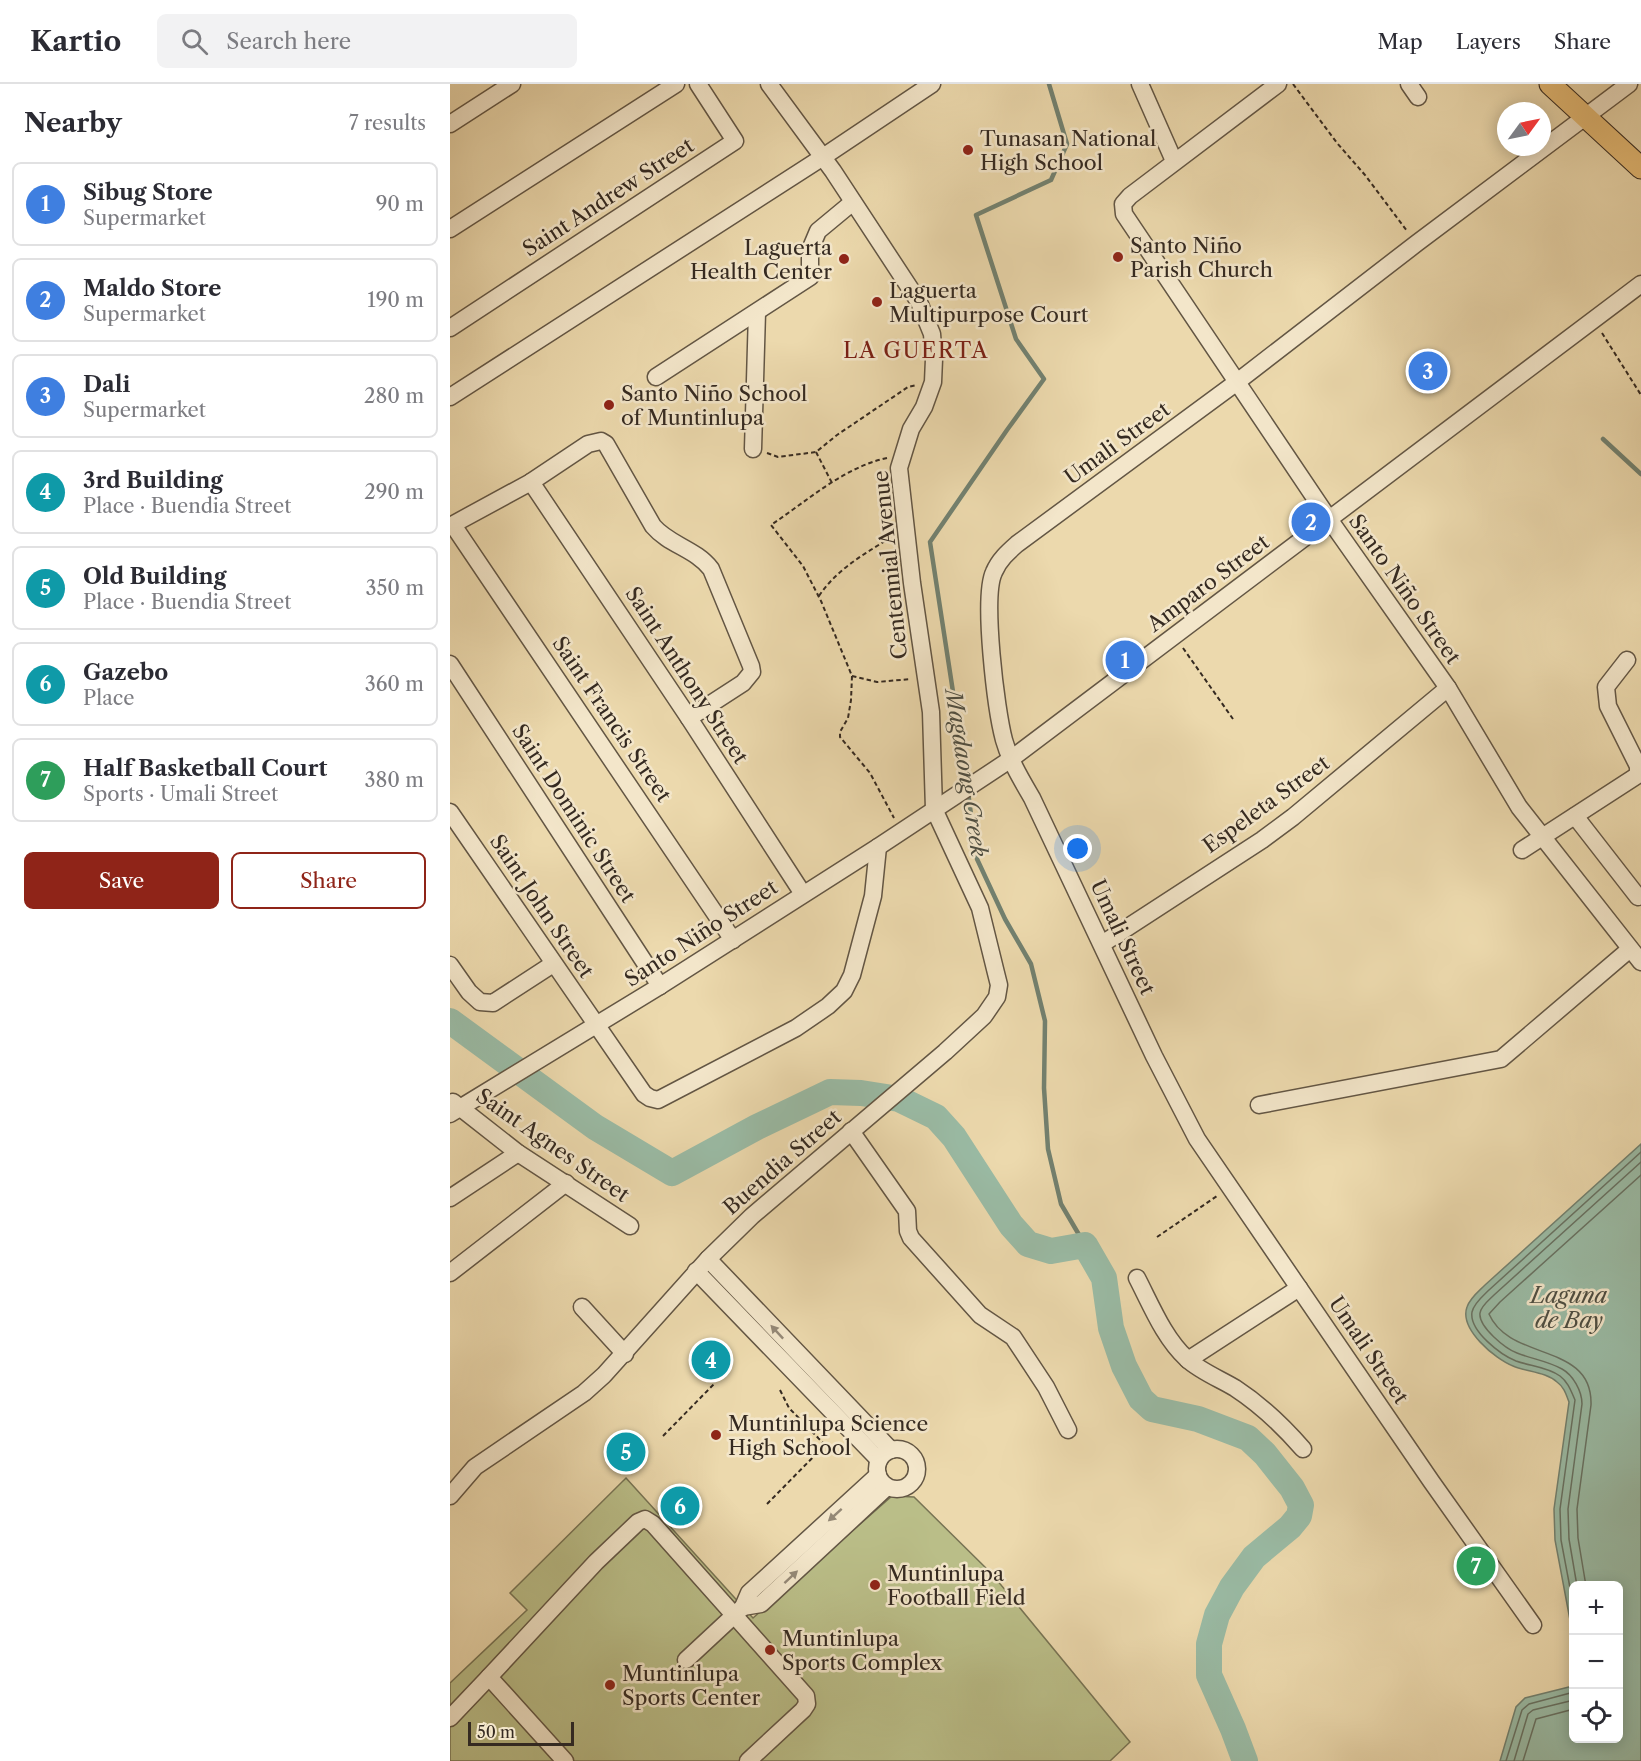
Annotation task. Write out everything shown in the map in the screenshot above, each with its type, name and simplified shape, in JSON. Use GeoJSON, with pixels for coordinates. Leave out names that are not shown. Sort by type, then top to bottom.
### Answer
{"type":"FeatureCollection","features":[{"type":"Feature","properties":{"kind":"main road"},"geometry":{"type":"LineString","coordinates":[[1550,84],[1641,168]]}},
{"type":"Feature","properties":{"kind":"street"},"geometry":{"type":"LineString","coordinates":[[450,124],[512,84]]}},
{"type":"Feature","properties":{"kind":"street"},"geometry":{"type":"LineString","coordinates":[[450,229],[676,84]]}},
{"type":"Feature","properties":{"kind":"street","name":"Saint Andrew Street"},"geometry":{"type":"LineString","coordinates":[[450,328],[735,141],[698,84]]}},
{"type":"Feature","properties":{"kind":"street","name":"Centennial Avenue"},"geometry":{"type":"LineString","coordinates":[[769,84],[823,157],[919,302],[930,329],[934,359],[933,382],[924,407],[911,429],[899,468],[931,712],[940,805]]}},
{"type":"Feature","properties":{"kind":"street"},"geometry":{"type":"LineString","coordinates":[[450,397],[823,157],[932,84]]}},
{"type":"Feature","properties":{"kind":"street"},"geometry":{"type":"LineString","coordinates":[[1140,84],[1174,161],[1278,84]]}},
{"type":"Feature","properties":{"kind":"street","name":"Umali Street"},"geometry":{"type":"LineString","coordinates":[[1533,1625],[1431,1481],[1197,1139],[1011,759],[1000,722],[993,674],[990,589],[993,573],[1003,557],[1017,544],[1237,382],[1629,84]]}},
{"type":"Feature","properties":{"kind":"street","name":"Santo Niño Street"},"geometry":{"type":"LineString","coordinates":[[1174,161],[1130,196],[1123,204],[1124,214],[1329,519],[1448,688],[1519,807],[1636,956]]}},
{"type":"Feature","properties":{"kind":"street"},"geometry":{"type":"LineString","coordinates":[[656,377],[810,278],[810,250],[818,231],[853,202]]}},
{"type":"Feature","properties":{"kind":"street","name":"Amparo Street"},"geometry":{"type":"LineString","coordinates":[[973,784],[1011,759],[1641,284]]}},
{"type":"Feature","properties":{"kind":"street"},"geometry":{"type":"LineString","coordinates":[[753,449],[757,312]]}},
{"type":"Feature","properties":{"kind":"street"},"geometry":{"type":"LineString","coordinates":[[452,525],[531,482],[588,444],[601,441],[610,448],[653,526],[661,535],[705,561],[711,569],[751,666],[752,672],[743,683],[689,718]]}},
{"type":"Feature","properties":{"kind":"street","name":"Saint Anthony Street"},"geometry":{"type":"LineString","coordinates":[[531,482],[689,718],[803,894]]}},
{"type":"Feature","properties":{"kind":"street","name":"Saint Francis Street"},"geometry":{"type":"LineString","coordinates":[[452,525],[733,940]]}},
{"type":"Feature","properties":{"kind":"street"},"geometry":{"type":"LineString","coordinates":[[1522,849],[1640,775],[1638,766],[1608,706],[1606,687],[1626,660]]}},
{"type":"Feature","properties":{"kind":"street","name":"Saint Dominic Street"},"geometry":{"type":"LineString","coordinates":[[450,664],[660,986]]}},
{"type":"Feature","properties":{"kind":"street","name":"Espeleta Street"},"geometry":{"type":"LineString","coordinates":[[1102,944],[1286,822],[1448,688]]}},
{"type":"Feature","properties":{"kind":"street","name":"Santo Niño Street"},"geometry":{"type":"LineString","coordinates":[[453,1107],[496,1085],[597,1026],[973,784]]}},
{"type":"Feature","properties":{"kind":"street","name":"Buendia Street"},"geometry":{"type":"LineString","coordinates":[[450,1496],[475,1467],[584,1393],[625,1354],[702,1265],[752,1216],[984,1016],[997,997],[999,985],[980,908],[940,805]]}},
{"type":"Feature","properties":{"kind":"street","name":"Saint John Street"},"geometry":{"type":"LineString","coordinates":[[450,812],[644,1094],[658,1100],[796,1028],[828,1006],[844,991],[852,975],[873,896],[878,847]]}},
{"type":"Feature","properties":{"kind":"street"},"geometry":{"type":"LineString","coordinates":[[1575,816],[1638,897]]}},
{"type":"Feature","properties":{"kind":"street"},"geometry":{"type":"LineString","coordinates":[[1259,1105],[1501,1059],[1636,956]]}},
{"type":"Feature","properties":{"kind":"street"},"geometry":{"type":"LineString","coordinates":[[450,965],[469,992],[480,1002],[493,1003],[553,964]]}},
{"type":"Feature","properties":{"kind":"street","name":"Saint Agnes Street"},"geometry":{"type":"LineString","coordinates":[[453,1107],[630,1227]]}},
{"type":"Feature","properties":{"kind":"street"},"geometry":{"type":"LineString","coordinates":[[851,1131],[907,1211],[908,1231],[911,1238],[980,1315],[1013,1337],[1046,1387],[1068,1430]]}},
{"type":"Feature","properties":{"kind":"street"},"geometry":{"type":"LineString","coordinates":[[450,1198],[518,1152]]}},
{"type":"Feature","properties":{"kind":"street"},"geometry":{"type":"LineString","coordinates":[[450,1273],[566,1183]]}},
{"type":"Feature","properties":{"kind":"street"},"geometry":{"type":"LineString","coordinates":[[686,1659],[739,1611],[761,1604],[884,1468],[828,1395],[702,1265]]}},
{"type":"Feature","properties":{"kind":"street"},"geometry":{"type":"LineString","coordinates":[[1137,1278],[1172,1341],[1188,1360],[1236,1389],[1281,1424],[1303,1449]]}},
{"type":"Feature","properties":{"kind":"street"},"geometry":{"type":"LineString","coordinates":[[1188,1360],[1299,1288]]}},
{"type":"Feature","properties":{"kind":"street"},"geometry":{"type":"LineString","coordinates":[[582,1307],[625,1354]]}},
{"type":"Feature","properties":{"kind":"street"},"geometry":{"type":"LineString","coordinates":[[450,1475],[475,1467]]}},
{"type":"Feature","properties":{"kind":"street"},"geometry":{"type":"LineString","coordinates":[[450,1718],[596,1562],[638,1522],[645,1519],[653,1524],[739,1611],[806,1696],[807,1704],[803,1710],[747,1761]]}},
{"type":"Feature","properties":{"kind":"street"},"geometry":{"type":"LineString","coordinates":[[489,1677],[565,1761]]}},
{"type":"Feature","properties":{"kind":"path"},"geometry":{"type":"LineString","coordinates":[[1293,84],[1417,243]]}},
{"type":"Feature","properties":{"kind":"path"},"geometry":{"type":"LineString","coordinates":[[1594,320],[1641,395]]}},
{"type":"Feature","properties":{"kind":"path"},"geometry":{"type":"LineString","coordinates":[[753,449],[778,457],[816,452],[908,387],[933,382]]}},
{"type":"Feature","properties":{"kind":"path"},"geometry":{"type":"LineString","coordinates":[[816,452],[832,483]]}},
{"type":"Feature","properties":{"kind":"path"},"geometry":{"type":"LineString","coordinates":[[901,831],[870,773],[840,737],[840,732],[848,718],[852,676],[819,597],[803,566],[771,525],[832,483],[868,462],[902,455]]}},
{"type":"Feature","properties":{"kind":"path"},"geometry":{"type":"LineString","coordinates":[[819,597],[830,580],[844,569],[906,529]]}},
{"type":"Feature","properties":{"kind":"path"},"geometry":{"type":"LineString","coordinates":[[1174,636],[1233,719]]}},
{"type":"Feature","properties":{"kind":"path"},"geometry":{"type":"LineString","coordinates":[[852,676],[877,682],[926,677]]}},
{"type":"Feature","properties":{"kind":"path"},"geometry":{"type":"LineString","coordinates":[[1157,1238],[1229,1187]]}},
{"type":"Feature","properties":{"kind":"path"},"geometry":{"type":"LineString","coordinates":[[663,1436],[715,1383]]}},
{"type":"Feature","properties":{"kind":"path"},"geometry":{"type":"LineString","coordinates":[[767,1504],[825,1445],[789,1408],[780,1390]]}},
{"type":"Feature","properties":{"kind":"green space","name":"Muntinlupa Sports Complex"},"geometry":{"type":"Polygon","coordinates":[[[626,1478],[753,1618],[892,1496],[914,1497],[992,1574],[1130,1742],[1110,1761],[450,1761],[450,1683],[527,1610],[510,1593],[626,1478]]]}},
{"type":"Feature","properties":{"kind":"water","name":"Laguna de Bay"},"geometry":{"type":"Polygon","coordinates":[[[1641,1144],[1641,1761],[1500,1761],[1516,1707],[1525,1698],[1569,1687],[1569,1743],[1623,1743],[1623,1581],[1569,1581],[1569,1615],[1555,1540],[1554,1509],[1569,1402],[1563,1388],[1553,1379],[1513,1366],[1497,1357],[1473,1333],[1468,1325],[1467,1307],[1472,1298],[1641,1144]]]}},
{"type":"Feature","properties":{"kind":"waterway","name":"Magdaong Creek"},"geometry":{"type":"LineString","coordinates":[[967,783],[930,542],[1044,379],[1016,339],[976,215],[1051,180],[1067,144],[1049,84]]}},
{"type":"Feature","properties":{"kind":"waterway"},"geometry":{"type":"LineString","coordinates":[[1603,439],[1641,474]]}},
{"type":"Feature","properties":{"kind":"waterway","name":"Magdaong Creek"},"geometry":{"type":"LineString","coordinates":[[968,792],[977,859],[1005,919],[1031,964],[1045,1021],[1044,1088],[1048,1149],[1061,1204],[1085,1245]]}},
{"type":"Feature","properties":{"kind":"waterway"},"geometry":{"type":"LineString","coordinates":[[450,1021],[595,1127],[672,1173],[757,1127],[830,1092],[861,1093],[899,1099],[936,1117],[954,1137],[1011,1225],[1028,1244],[1051,1251],[1085,1245],[1104,1278],[1111,1328],[1124,1366],[1141,1399],[1152,1409],[1198,1419],[1248,1438],[1265,1454],[1292,1488],[1301,1505],[1299,1516],[1290,1527],[1254,1557],[1232,1587],[1217,1615],[1209,1644],[1209,1675],[1245,1761]]}},
{"type":"Feature","properties":{"kind":"place","name":"Tunasan National High School"},"geometry":{"type":"Point","coordinates":[968,150]}},
{"type":"Feature","properties":{"kind":"place","name":"Santo Niño Parish Church"},"geometry":{"type":"Point","coordinates":[1118,257]}},
{"type":"Feature","properties":{"kind":"place","name":"Laguerta Health Center"},"geometry":{"type":"Point","coordinates":[844,259]}},
{"type":"Feature","properties":{"kind":"place","name":"Laguerta Multipurpose Court"},"geometry":{"type":"Point","coordinates":[877,302]}},
{"type":"Feature","properties":{"kind":"place","name":"Dali"},"geometry":{"type":"Point","coordinates":[1428,371]}},
{"type":"Feature","properties":{"kind":"place","name":"Santo Niño School of Muntinlupa"},"geometry":{"type":"Point","coordinates":[609,405]}},
{"type":"Feature","properties":{"kind":"place","name":"Maldo Store"},"geometry":{"type":"Point","coordinates":[1311,522]}},
{"type":"Feature","properties":{"kind":"place","name":"Sibug Store"},"geometry":{"type":"Point","coordinates":[1125,660]}},
{"type":"Feature","properties":{"kind":"place","name":"3rd Building"},"geometry":{"type":"Point","coordinates":[711,1360]}},
{"type":"Feature","properties":{"kind":"place","name":"Muntinlupa Science High School"},"geometry":{"type":"Point","coordinates":[716,1435]}},
{"type":"Feature","properties":{"kind":"place","name":"Old Building"},"geometry":{"type":"Point","coordinates":[626,1452]}},
{"type":"Feature","properties":{"kind":"place","name":"Gazebo"},"geometry":{"type":"Point","coordinates":[680,1506]}},
{"type":"Feature","properties":{"kind":"place","name":"Half Basketball Court"},"geometry":{"type":"Point","coordinates":[1476,1566]}},
{"type":"Feature","properties":{"kind":"place","name":"Muntinlupa Football Field"},"geometry":{"type":"Point","coordinates":[875,1585]}},
{"type":"Feature","properties":{"kind":"place","name":"Muntinlupa Sports Complex"},"geometry":{"type":"Point","coordinates":[770,1650]}},
{"type":"Feature","properties":{"kind":"place","name":"Muntinlupa Sports Center"},"geometry":{"type":"Point","coordinates":[610,1685]}},
{"type":"Feature","properties":{"kind":"district","name":"LA GUERTA"},"geometry":{"type":"Point","coordinates":[916,350]}}]}
